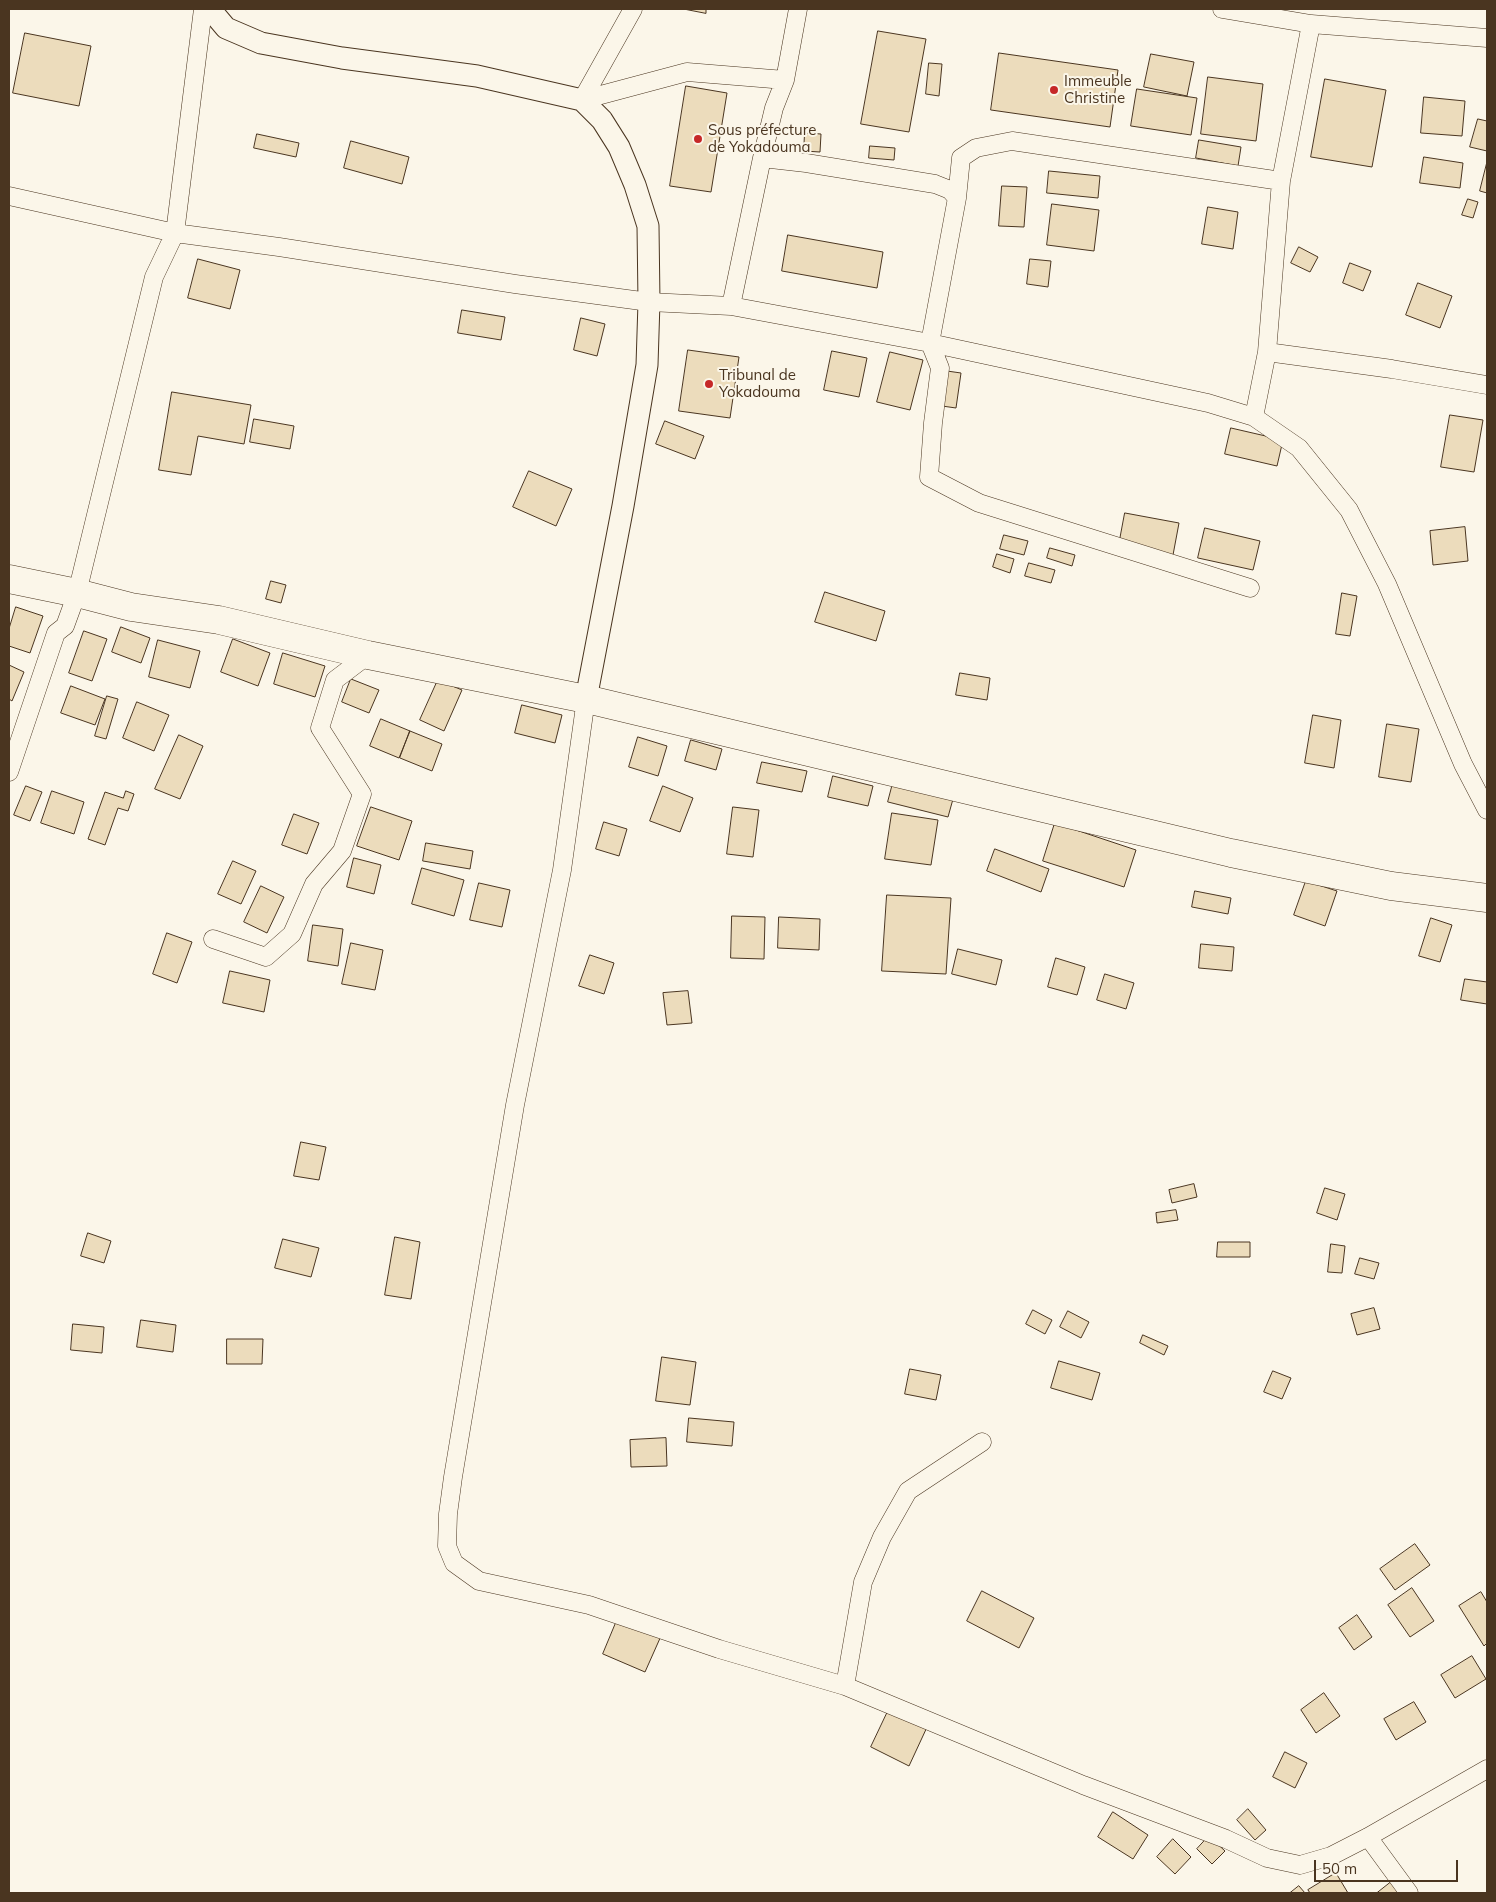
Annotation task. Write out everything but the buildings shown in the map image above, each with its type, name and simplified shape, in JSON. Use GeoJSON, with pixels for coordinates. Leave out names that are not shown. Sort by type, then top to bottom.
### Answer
{"type":"FeatureCollection","features":[{"type":"Feature","properties":{"kind":"highway"},"geometry":{"type":"LineString","coordinates":[[9,578],[77,592],[131,607],[219,620],[368,655],[586,699],[1231,853],[1391,886],[1487,898]]}},
{"type":"Feature","properties":{"kind":"street"},"geometry":{"type":"LineString","coordinates":[[9,772],[56,633],[65,626],[77,592],[154,277],[175,233],[203,9]]}},
{"type":"Feature","properties":{"kind":"street"},"geometry":{"type":"LineString","coordinates":[[210,9],[226,28],[260,43],[342,58],[476,76],[582,100],[687,72],[785,80]]}},
{"type":"Feature","properties":{"kind":"street"},"geometry":{"type":"LineString","coordinates":[[582,100],[633,9]]}},
{"type":"Feature","properties":{"kind":"street"},"geometry":{"type":"LineString","coordinates":[[731,306],[762,158],[774,108],[785,80],[798,9]]}},
{"type":"Feature","properties":{"kind":"street"},"geometry":{"type":"LineString","coordinates":[[1222,9],[1311,24],[1487,38]]}},
{"type":"Feature","properties":{"kind":"street"},"geometry":{"type":"LineString","coordinates":[[1254,417],[1268,352],[1281,181],[1311,24]]}},
{"type":"Feature","properties":{"kind":"street"},"geometry":{"type":"LineString","coordinates":[[582,100],[602,120],[619,147],[635,185],[648,226],[649,302],[647,365],[623,506],[586,699],[562,870],[515,1105],[453,1477],[448,1514],[447,1546],[454,1562],[479,1581],[589,1605],[719,1649],[845,1686],[1083,1785],[1226,1839],[1267,1858],[1300,1865],[1331,1856],[1487,1769]]}},
{"type":"Feature","properties":{"kind":"street"},"geometry":{"type":"LineString","coordinates":[[1250,588],[979,504],[929,477],[940,368],[930,343],[957,198],[962,158],[976,148],[1012,141],[1281,181]]}},
{"type":"Feature","properties":{"kind":"street"},"geometry":{"type":"LineString","coordinates":[[762,158],[806,163],[935,184],[950,190],[957,198]]}},
{"type":"Feature","properties":{"kind":"street"},"geometry":{"type":"LineString","coordinates":[[9,196],[175,233],[649,302],[731,306],[930,343],[1208,403],[1254,417],[1298,448],[1349,510],[1388,584],[1464,764],[1487,810]]}},
{"type":"Feature","properties":{"kind":"street"},"geometry":{"type":"LineString","coordinates":[[1268,352],[1392,369],[1487,386]]}},
{"type":"Feature","properties":{"kind":"street"},"geometry":{"type":"LineString","coordinates":[[213,939],[266,957],[292,934],[314,884],[342,851],[362,794],[320,728],[335,680],[368,655]]}},
{"type":"Feature","properties":{"kind":"street"},"geometry":{"type":"LineString","coordinates":[[845,1686],[863,1582],[882,1537],[908,1491],[982,1442]]}},
{"type":"Feature","properties":{"kind":"street"},"geometry":{"type":"LineString","coordinates":[[1368,1837],[1409,1893]]}},
{"type":"Feature","properties":{"kind":"place","name":"Immeuble Christine"},"geometry":{"type":"Point","coordinates":[1054,90]}},
{"type":"Feature","properties":{"kind":"place","name":"Sous préfecture de Yokadouma"},"geometry":{"type":"Point","coordinates":[698,139]}},
{"type":"Feature","properties":{"kind":"place","name":"Tribunal de Yokadouma"},"geometry":{"type":"Point","coordinates":[709,384]}}]}
